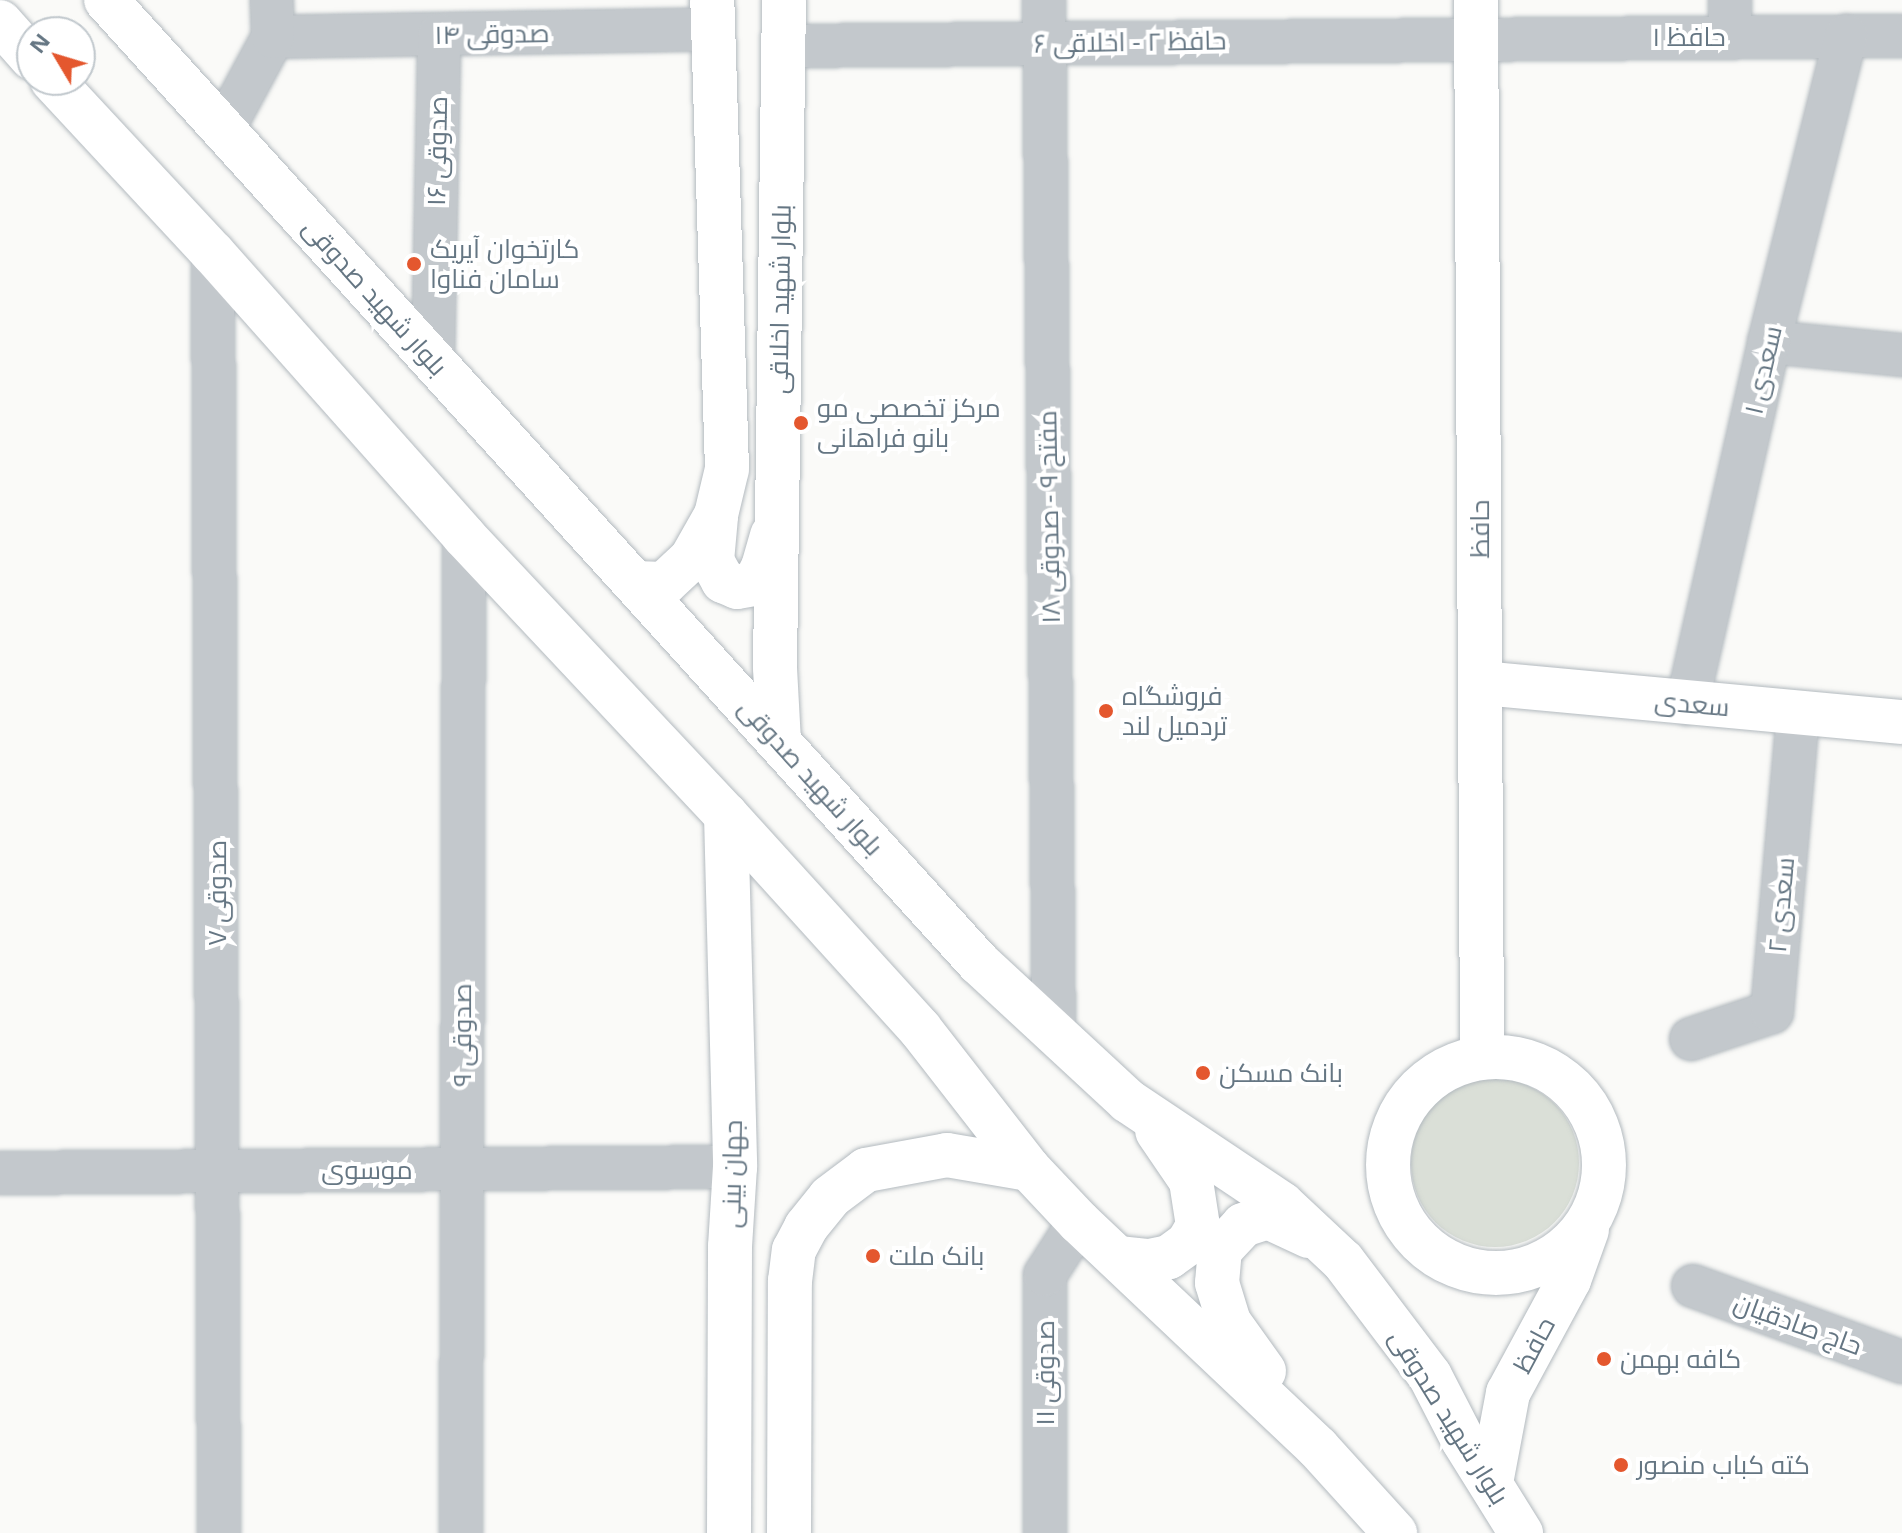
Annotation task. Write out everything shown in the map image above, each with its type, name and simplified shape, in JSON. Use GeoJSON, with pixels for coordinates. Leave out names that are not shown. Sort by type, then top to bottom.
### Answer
{"type":"FeatureCollection","features":[{"type":"Feature","properties":{"kind":"main road","name":"بلوار شهید صدوقی"},"geometry":{"type":"LineString","coordinates":[[106,0],[979,963],[1128,1101],[1282,1204],[1343,1261],[1430,1376],[1463,1440],[1521,1533]]}},
{"type":"Feature","properties":{"kind":"main road","name":"بلوار شهید اخلاقی"},"geometry":{"type":"LineString","coordinates":[[779,742],[775,667],[784,0]]}},
{"type":"Feature","properties":{"kind":"main road","name":"بلوار شهید اخلاقی"},"geometry":{"type":"LineString","coordinates":[[635,583],[664,584],[691,559],[716,515],[727,469],[712,15]]}},
{"type":"Feature","properties":{"kind":"main road","name":"حافظ"},"geometry":{"type":"LineString","coordinates":[[1476,19],[1482,1057]]}},
{"type":"Feature","properties":{"kind":"main road"},"geometry":{"type":"LineString","coordinates":[[0,22],[16,40]]}},
{"type":"Feature","properties":{"kind":"main road"},"geometry":{"type":"LineString","coordinates":[[67,96],[213,253],[464,536],[726,815],[920,1029],[1029,1169],[1079,1222],[1318,1448],[1395,1533]]}},
{"type":"Feature","properties":{"kind":"main road"},"geometry":{"type":"LineString","coordinates":[[716,515],[712,561],[723,581],[737,587],[754,584],[763,567],[776,519]]}},
{"type":"Feature","properties":{"kind":"main road","name":"سعدی"},"geometry":{"type":"LineString","coordinates":[[1481,683],[1902,722]]}},
{"type":"Feature","properties":{"kind":"main road","name":"جهان بینی"},"geometry":{"type":"LineString","coordinates":[[726,815],[735,1167],[730,1247],[729,1533]]}},
{"type":"Feature","properties":{"kind":"main road"},"geometry":{"type":"LineString","coordinates":[[1482,1057],[1511,1057],[1539,1065],[1564,1080],[1584,1101],[1598,1127],[1604,1156],[1603,1185],[1593,1212],[1577,1238],[1554,1257],[1512,1272],[1467,1270],[1440,1258],[1417,1240],[1399,1215],[1389,1188],[1387,1158],[1394,1128],[1407,1102],[1427,1080],[1453,1065],[1482,1057]]}},
{"type":"Feature","properties":{"kind":"main road"},"geometry":{"type":"LineString","coordinates":[[1118,1258],[1149,1261],[1169,1257],[1188,1243],[1198,1226],[1191,1181],[1167,1142],[1128,1101]]}},
{"type":"Feature","properties":{"kind":"main road"},"geometry":{"type":"LineString","coordinates":[[789,1533],[787,1392],[794,1250],[806,1227],[830,1197],[866,1170],[947,1155],[1029,1169]]}},
{"type":"Feature","properties":{"kind":"main road","name":"حافظ"},"geometry":{"type":"LineString","coordinates":[[1491,1483],[1508,1393],[1569,1280],[1593,1212]]}},
{"type":"Feature","properties":{"kind":"main road"},"geometry":{"type":"LineString","coordinates":[[1318,1448],[1229,1322],[1217,1283],[1220,1250],[1243,1225],[1268,1217],[1299,1228],[1343,1261]]}},
{"type":"Feature","properties":{"kind":"main road"},"geometry":{"type":"LineString","coordinates":[[730,1247],[794,1250]]}},
{"type":"Feature","properties":{"kind":"street","name":"مفتح ۹ - صدوقی ۱۸"},"geometry":{"type":"LineString","coordinates":[[1044,0],[1054,1034]]}},
{"type":"Feature","properties":{"kind":"street","name":"صدوقی ۱۴"},"geometry":{"type":"LineString","coordinates":[[272,18],[439,35],[712,15]]}},
{"type":"Feature","properties":{"kind":"street"},"geometry":{"type":"LineString","coordinates":[[224,128],[272,18]]}},
{"type":"Feature","properties":{"kind":"street","name":"حافظ ۱"},"geometry":{"type":"LineString","coordinates":[[1476,19],[1730,18],[1846,36],[1902,36]]}},
{"type":"Feature","properties":{"kind":"street","name":"حافظ ۲ - اخلاقی ۶"},"geometry":{"type":"LineString","coordinates":[[784,46],[1044,43],[1476,19]]}},
{"type":"Feature","properties":{"kind":"street","name":"صدوقی ۱۶"},"geometry":{"type":"LineString","coordinates":[[433,362],[439,35]]}},
{"type":"Feature","properties":{"kind":"street","name":"سعدی ۱"},"geometry":{"type":"LineString","coordinates":[[1687,704],[1769,342],[1846,36]]}},
{"type":"Feature","properties":{"kind":"street","name":"صدوقی ۷"},"geometry":{"type":"LineString","coordinates":[[213,253],[219,1533]]}},
{"type":"Feature","properties":{"kind":"street"},"geometry":{"type":"LineString","coordinates":[[1769,342],[1902,355]]}},
{"type":"Feature","properties":{"kind":"street","name":"صدوقی ۹"},"geometry":{"type":"LineString","coordinates":[[461,1533],[464,536]]}},
{"type":"Feature","properties":{"kind":"street","name":"سعدی ۲"},"geometry":{"type":"LineString","coordinates":[[1691,1039],[1772,1012],[1798,714]]}},
{"type":"Feature","properties":{"kind":"street","name":"موسوی"},"geometry":{"type":"LineString","coordinates":[[0,1173],[735,1167]]}},
{"type":"Feature","properties":{"kind":"street","name":"صدوقی ۱۱"},"geometry":{"type":"LineString","coordinates":[[1045,1533],[1045,1275],[1079,1222]]}},
{"type":"Feature","properties":{"kind":"street","name":"حاج صادقیان"},"geometry":{"type":"LineString","coordinates":[[1693,1286],[1902,1362]]}},
{"type":"Feature","properties":{"kind":"shaded area"},"geometry":{"type":"Polygon","coordinates":[[[1495,1079],[1527,1086],[1542,1093],[1554,1104],[1565,1116],[1572,1131],[1579,1163],[1572,1195],[1565,1210],[1554,1222],[1542,1233],[1527,1240],[1495,1247],[1463,1240],[1448,1233],[1436,1222],[1425,1210],[1418,1195],[1411,1163],[1418,1131],[1425,1116],[1436,1104],[1448,1093],[1463,1086],[1495,1079]]]}},
{"type":"Feature","properties":{"kind":"place","name":"کارتخوان آیریک سامان فناوا"},"geometry":{"type":"Point","coordinates":[414,264]}},
{"type":"Feature","properties":{"kind":"place","name":"مرکز تخصصی مو بانو فراهانی"},"geometry":{"type":"Point","coordinates":[801,423]}},
{"type":"Feature","properties":{"kind":"place","name":"فروشگاه تردمیل لند"},"geometry":{"type":"Point","coordinates":[1106,711]}},
{"type":"Feature","properties":{"kind":"place","name":"بانک مسکن"},"geometry":{"type":"Point","coordinates":[1203,1073]}},
{"type":"Feature","properties":{"kind":"place","name":"بانک ملت"},"geometry":{"type":"Point","coordinates":[873,1256]}},
{"type":"Feature","properties":{"kind":"place","name":"کافه بهمن"},"geometry":{"type":"Point","coordinates":[1604,1359]}},
{"type":"Feature","properties":{"kind":"place","name":"کته کباب منصور"},"geometry":{"type":"Point","coordinates":[1621,1465]}}]}
